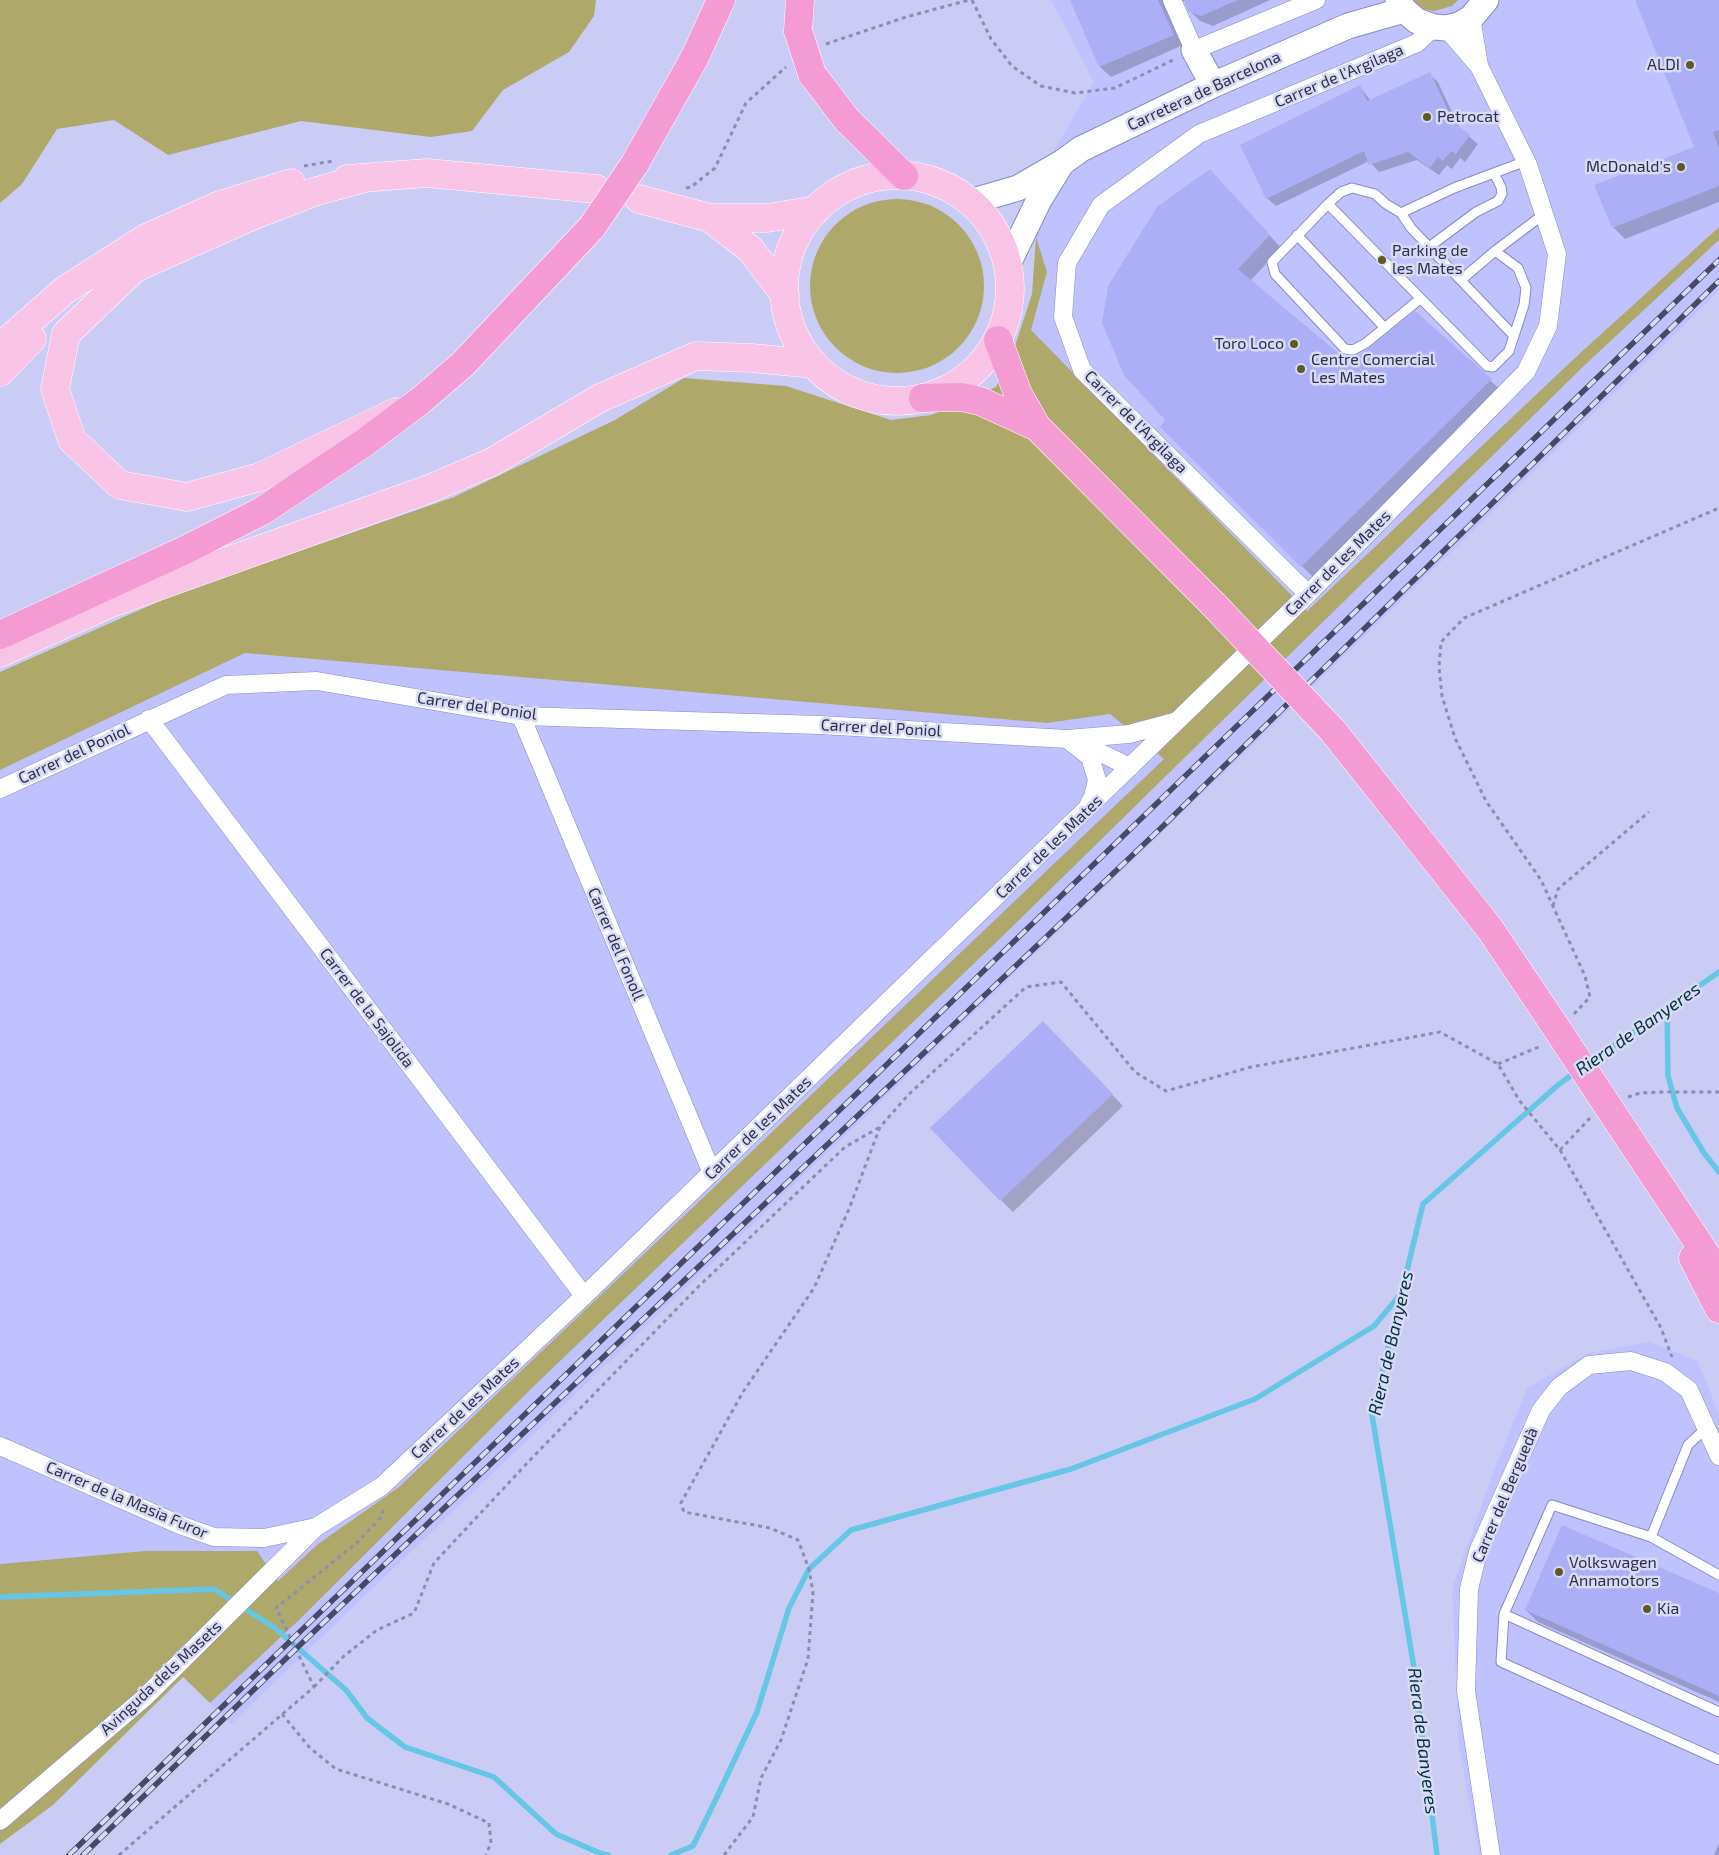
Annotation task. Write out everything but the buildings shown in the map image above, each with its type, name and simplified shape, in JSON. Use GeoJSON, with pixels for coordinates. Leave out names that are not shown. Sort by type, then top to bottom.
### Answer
{"type":"FeatureCollection","features":[{"type":"Feature","properties":{"kind":"highway"},"geometry":{"type":"LineString","coordinates":[[0,634],[185,550],[262,511],[364,444],[463,364],[592,227],[634,166],[695,57],[721,0]]}},
{"type":"Feature","properties":{"kind":"highway"},"geometry":{"type":"LineString","coordinates":[[800,0],[808,39],[800,69],[847,120],[904,176]]}},
{"type":"Feature","properties":{"kind":"highway"},"geometry":{"type":"LineString","coordinates":[[998,340],[1018,394],[1037,427],[1216,607],[1332,732],[1490,929],[1558,1027],[1719,1274]]}},
{"type":"Feature","properties":{"kind":"highway"},"geometry":{"type":"LineString","coordinates":[[922,398],[961,398],[980,401],[1037,427]]}},
{"type":"Feature","properties":{"kind":"highway"},"geometry":{"type":"LineString","coordinates":[[1645,1162],[1719,1248]]}},
{"type":"Feature","properties":{"kind":"highway"},"geometry":{"type":"LineString","coordinates":[[1645,1162],[1719,1309]]}},
{"type":"Feature","properties":{"kind":"main road"},"geometry":{"type":"LineString","coordinates":[[0,347],[65,290],[146,238],[220,205],[291,183],[427,173],[596,189]]}},
{"type":"Feature","properties":{"kind":"main road"},"geometry":{"type":"LineString","coordinates":[[888,176],[918,178],[946,186],[970,202],[994,230],[1008,264],[1010,303],[998,340],[989,354],[967,377],[938,393],[922,398],[906,400],[872,398],[841,386],[814,364],[797,339],[791,325],[784,295],[787,264],[791,249],[798,235],[816,210],[841,190],[856,183],[888,176]]}},
{"type":"Feature","properties":{"kind":"main road"},"geometry":{"type":"LineString","coordinates":[[365,178],[317,191],[172,250],[135,268],[66,334],[55,389],[72,440],[120,485],[187,497],[260,477],[420,400]]}},
{"type":"Feature","properties":{"kind":"main road"},"geometry":{"type":"LineString","coordinates":[[0,372],[74,300],[135,258],[210,218],[278,196],[317,191]]}},
{"type":"Feature","properties":{"kind":"main road"},"geometry":{"type":"LineString","coordinates":[[639,200],[710,218],[767,218],[816,210]]}},
{"type":"Feature","properties":{"kind":"main road"},"geometry":{"type":"LineString","coordinates":[[710,218],[750,249],[784,295]]}},
{"type":"Feature","properties":{"kind":"main road"},"geometry":{"type":"LineString","coordinates":[[0,653],[111,603],[429,488],[492,462],[600,398],[696,356],[752,358],[814,364]]}},
{"type":"Feature","properties":{"kind":"street"},"geometry":{"type":"LineString","coordinates":[[1172,0],[1194,50],[1213,85]]}},
{"type":"Feature","properties":{"kind":"street"},"geometry":{"type":"LineString","coordinates":[[1194,50],[1316,0]]}},
{"type":"Feature","properties":{"kind":"street","name":"Carretera de Barcelona"},"geometry":{"type":"LineString","coordinates":[[1348,26],[1375,0]]}},
{"type":"Feature","properties":{"kind":"street"},"geometry":{"type":"LineString","coordinates":[[1401,5],[1417,21],[1440,27],[1459,24],[1479,9]]}},
{"type":"Feature","properties":{"kind":"street","name":"Carretera de Barcelona"},"geometry":{"type":"LineString","coordinates":[[970,202],[1018,188],[1063,162],[1081,149],[1213,85],[1401,5]]}},
{"type":"Feature","properties":{"kind":"street","name":"Carrer de les Mates"},"geometry":{"type":"LineString","coordinates":[[1479,9],[1479,66]]}},
{"type":"Feature","properties":{"kind":"street","name":"Carrer de les Mates"},"geometry":{"type":"LineString","coordinates":[[316,1527],[382,1486],[584,1296],[1308,594],[1526,372],[1548,326],[1557,254],[1526,162],[1479,66],[1440,27]]}},
{"type":"Feature","properties":{"kind":"street","name":"Carrer de l'Argilaga"},"geometry":{"type":"LineString","coordinates":[[1308,594],[1082,370],[1063,317],[1067,263],[1100,205],[1199,134],[1417,43],[1440,27]]}},
{"type":"Feature","properties":{"kind":"street"},"geometry":{"type":"LineString","coordinates":[[1008,264],[1039,200],[1063,162]]}},
{"type":"Feature","properties":{"kind":"street","name":"Carrer del Poniol"},"geometry":{"type":"LineString","coordinates":[[0,789],[226,685],[317,681],[521,716],[820,725],[1067,739],[1129,734],[1174,722]]}},
{"type":"Feature","properties":{"kind":"street","name":"Carrer del Fonoll"},"geometry":{"type":"LineString","coordinates":[[521,716],[712,1173]]}},
{"type":"Feature","properties":{"kind":"street","name":"Carrer de la Sajolida"},"geometry":{"type":"LineString","coordinates":[[149,719],[584,1296]]}},
{"type":"Feature","properties":{"kind":"street"},"geometry":{"type":"LineString","coordinates":[[1067,739],[1090,757],[1097,780],[1093,797],[1078,819]]}},
{"type":"Feature","properties":{"kind":"street","name":"Carrer del Poniol"},"geometry":{"type":"LineString","coordinates":[[1067,739],[1088,746],[1130,767]]}},
{"type":"Feature","properties":{"kind":"street","name":"Carrer del Berguedà"},"geometry":{"type":"LineString","coordinates":[[1491,1855],[1466,1691],[1469,1589],[1478,1552],[1541,1410],[1559,1387],[1589,1365],[1631,1362],[1665,1372],[1689,1390],[1705,1429],[1719,1456]]}},
{"type":"Feature","properties":{"kind":"street","name":"Carrer de la Masia Furor"},"geometry":{"type":"LineString","coordinates":[[0,1446],[180,1525],[214,1537],[264,1538],[316,1527]]}},
{"type":"Feature","properties":{"kind":"street","name":"Avinguda dels Masets"},"geometry":{"type":"LineString","coordinates":[[0,1821],[144,1698],[316,1527]]}},
{"type":"Feature","properties":{"kind":"lane"},"geometry":{"type":"LineString","coordinates":[[1401,213],[1454,188],[1526,162]]}},
{"type":"Feature","properties":{"kind":"lane"},"geometry":{"type":"LineString","coordinates":[[1429,247],[1476,212],[1498,201],[1502,194],[1501,187],[1494,173]]}},
{"type":"Feature","properties":{"kind":"lane"},"geometry":{"type":"LineString","coordinates":[[1420,299],[1366,344],[1353,350],[1344,349],[1275,274],[1272,262],[1341,192],[1352,188],[1375,194],[1386,204],[1401,213],[1411,228],[1514,336]]}},
{"type":"Feature","properties":{"kind":"lane"},"geometry":{"type":"LineString","coordinates":[[1328,204],[1487,366],[1494,367],[1502,361],[1509,351],[1526,288],[1518,268],[1495,251]]}},
{"type":"Feature","properties":{"kind":"lane"},"geometry":{"type":"LineString","coordinates":[[1461,280],[1495,251],[1544,214]]}},
{"type":"Feature","properties":{"kind":"lane"},"geometry":{"type":"LineString","coordinates":[[1297,235],[1385,328]]}},
{"type":"Feature","properties":{"kind":"lane"},"geometry":{"type":"LineString","coordinates":[[1651,1538],[1688,1445],[1705,1429]]}},
{"type":"Feature","properties":{"kind":"lane"},"geometry":{"type":"LineString","coordinates":[[1719,1575],[1651,1538],[1552,1505],[1504,1614],[1501,1662],[1719,1760]]}},
{"type":"Feature","properties":{"kind":"lane"},"geometry":{"type":"LineString","coordinates":[[1504,1614],[1719,1712]]}},
{"type":"Feature","properties":{"kind":"path"},"geometry":{"type":"LineString","coordinates":[[808,39],[906,17],[970,0],[990,39],[1012,66],[1040,86],[1075,93],[1115,88],[1194,50]]}},
{"type":"Feature","properties":{"kind":"path"},"geometry":{"type":"LineString","coordinates":[[691,187],[715,168],[746,103],[800,69]]}},
{"type":"Feature","properties":{"kind":"path"},"geometry":{"type":"LineString","coordinates":[[1498,1064],[1558,1027],[1590,997],[1585,976],[1541,880],[1486,801],[1455,738],[1442,696],[1439,667],[1441,642],[1464,618],[1719,508]]}},
{"type":"Feature","properties":{"kind":"path"},"geometry":{"type":"LineString","coordinates":[[1553,907],[1558,889],[1649,812]]}},
{"type":"Feature","properties":{"kind":"path"},"geometry":{"type":"LineString","coordinates":[[119,1855],[314,1687],[344,1656],[377,1630],[414,1613],[434,1563],[531,1458],[697,1288],[845,1147],[880,1126],[909,1094],[1026,987],[1061,982],[1135,1072],[1166,1091],[1252,1067],[1440,1032],[1498,1064],[1519,1100],[1560,1150],[1661,1328],[1682,1386]]}},
{"type":"Feature","properties":{"kind":"path"},"geometry":{"type":"LineString","coordinates":[[1663,1092],[1719,1092]]}},
{"type":"Feature","properties":{"kind":"path"},"geometry":{"type":"LineString","coordinates":[[724,1855],[753,1817],[761,1778],[781,1740],[808,1658],[813,1592],[809,1569],[798,1540],[770,1528],[684,1512],[681,1503],[743,1392],[814,1288],[849,1209],[880,1126]]}},
{"type":"Feature","properties":{"kind":"path"},"geometry":{"type":"LineString","coordinates":[[314,1687],[276,1608],[359,1541],[383,1515],[382,1486]]}},
{"type":"Feature","properties":{"kind":"path"},"geometry":{"type":"LineString","coordinates":[[282,1714],[310,1748],[336,1768],[448,1804],[489,1822],[491,1843],[486,1855]]}},
{"type":"Feature","properties":{"kind":"shaded area"},"geometry":{"type":"Polygon","coordinates":[[[0,0],[596,0],[594,16],[569,52],[503,90],[472,131],[431,137],[301,121],[168,155],[114,120],[57,129],[22,184],[0,203],[0,0]]]}},
{"type":"Feature","properties":{"kind":"shaded area"},"geometry":{"type":"Polygon","coordinates":[[[1051,0],[1719,0],[1719,227],[1577,356],[1307,611],[1031,330],[1047,272],[1024,201],[1094,82],[1051,0]]]}},
{"type":"Feature","properties":{"kind":"shaded area"},"geometry":{"type":"Polygon","coordinates":[[[1413,0],[1458,0],[1452,6],[1434,11],[1424,9],[1413,0]]]}},
{"type":"Feature","properties":{"kind":"shaded area"},"geometry":{"type":"Polygon","coordinates":[[[888,199],[906,199],[938,209],[959,224],[974,245],[984,277],[984,295],[974,327],[959,348],[938,363],[922,369],[906,373],[888,373],[856,363],[835,348],[820,327],[814,311],[810,295],[810,277],[820,245],[835,224],[856,209],[872,203],[888,199]]]}},
{"type":"Feature","properties":{"kind":"shaded area"},"geometry":{"type":"Polygon","coordinates":[[[1719,227],[1719,240],[1587,363],[1012,927],[531,1389],[297,1622],[210,1703],[183,1677],[53,1805],[0,1844],[0,1564],[145,1551],[257,1551],[278,1581],[318,1544],[399,1487],[1164,759],[1110,714],[1047,723],[245,653],[0,770],[0,672],[171,596],[454,497],[615,420],[684,378],[786,386],[891,420],[931,415],[996,387],[1014,349],[1032,294],[1036,237],[1047,272],[1031,330],[1307,611],[1577,356],[1719,227]]]}},
{"type":"Feature","properties":{"kind":"shaded area"},"geometry":{"type":"Polygon","coordinates":[[[1719,240],[1719,291],[1225,772],[231,1724],[210,1703],[297,1622],[531,1389],[1012,927],[1587,363],[1719,240]]]}},
{"type":"Feature","properties":{"kind":"shaded area"},"geometry":{"type":"Polygon","coordinates":[[[245,653],[1047,723],[1110,714],[1165,759],[399,1487],[318,1544],[278,1581],[257,1551],[145,1551],[0,1564],[0,770],[245,653]]]}},
{"type":"Feature","properties":{"kind":"shaded area"},"geometry":{"type":"Polygon","coordinates":[[[1649,1342],[1698,1361],[1719,1414],[1719,1855],[1479,1855],[1459,1747],[1452,1589],[1491,1478],[1527,1388],[1589,1353],[1649,1342]]]}},
{"type":"Feature","properties":{"kind":"waterway","name":"Riera de Banyeres"},"geometry":{"type":"LineString","coordinates":[[1589,1063],[1719,972]]}},
{"type":"Feature","properties":{"kind":"waterway"},"geometry":{"type":"LineString","coordinates":[[1667,1008],[1668,1076],[1677,1108],[1704,1153],[1719,1172]]}},
{"type":"Feature","properties":{"kind":"waterway","name":"Riera de Banyeres"},"geometry":{"type":"LineString","coordinates":[[1437,1855],[1414,1668],[1372,1415],[1423,1204],[1558,1085],[1577,1071]]}},
{"type":"Feature","properties":{"kind":"waterway"},"geometry":{"type":"LineString","coordinates":[[671,1855],[693,1846],[717,1797],[757,1712],[789,1608],[809,1569],[851,1530],[1071,1469],[1255,1399],[1374,1326],[1400,1295]]}},
{"type":"Feature","properties":{"kind":"waterway"},"geometry":{"type":"LineString","coordinates":[[0,1597],[214,1589],[275,1628],[346,1690],[367,1718],[405,1747],[494,1777],[556,1834],[608,1855]]}},
{"type":"Feature","properties":{"kind":"railway"},"geometry":{"type":"LineString","coordinates":[[69,1855],[1719,260]]}},
{"type":"Feature","properties":{"kind":"railway"},"geometry":{"type":"LineString","coordinates":[[83,1855],[303,1642],[1160,829],[1719,281]]}},
{"type":"Feature","properties":{"kind":"place","name":"ALDI"},"geometry":{"type":"Point","coordinates":[1690,65]}},
{"type":"Feature","properties":{"kind":"place","name":"Petrocat"},"geometry":{"type":"Point","coordinates":[1427,117]}},
{"type":"Feature","properties":{"kind":"place","name":"McDonald's"},"geometry":{"type":"Point","coordinates":[1681,167]}},
{"type":"Feature","properties":{"kind":"place","name":"Parking de les Mates"},"geometry":{"type":"Point","coordinates":[1382,260]}},
{"type":"Feature","properties":{"kind":"place","name":"Toro Loco"},"geometry":{"type":"Point","coordinates":[1294,344]}},
{"type":"Feature","properties":{"kind":"place","name":"Centre Comercial Les Mates"},"geometry":{"type":"Point","coordinates":[1301,369]}},
{"type":"Feature","properties":{"kind":"place","name":"Volkswagen Annamotors"},"geometry":{"type":"Point","coordinates":[1559,1572]}},
{"type":"Feature","properties":{"kind":"place","name":"Kia"},"geometry":{"type":"Point","coordinates":[1647,1609]}}]}
